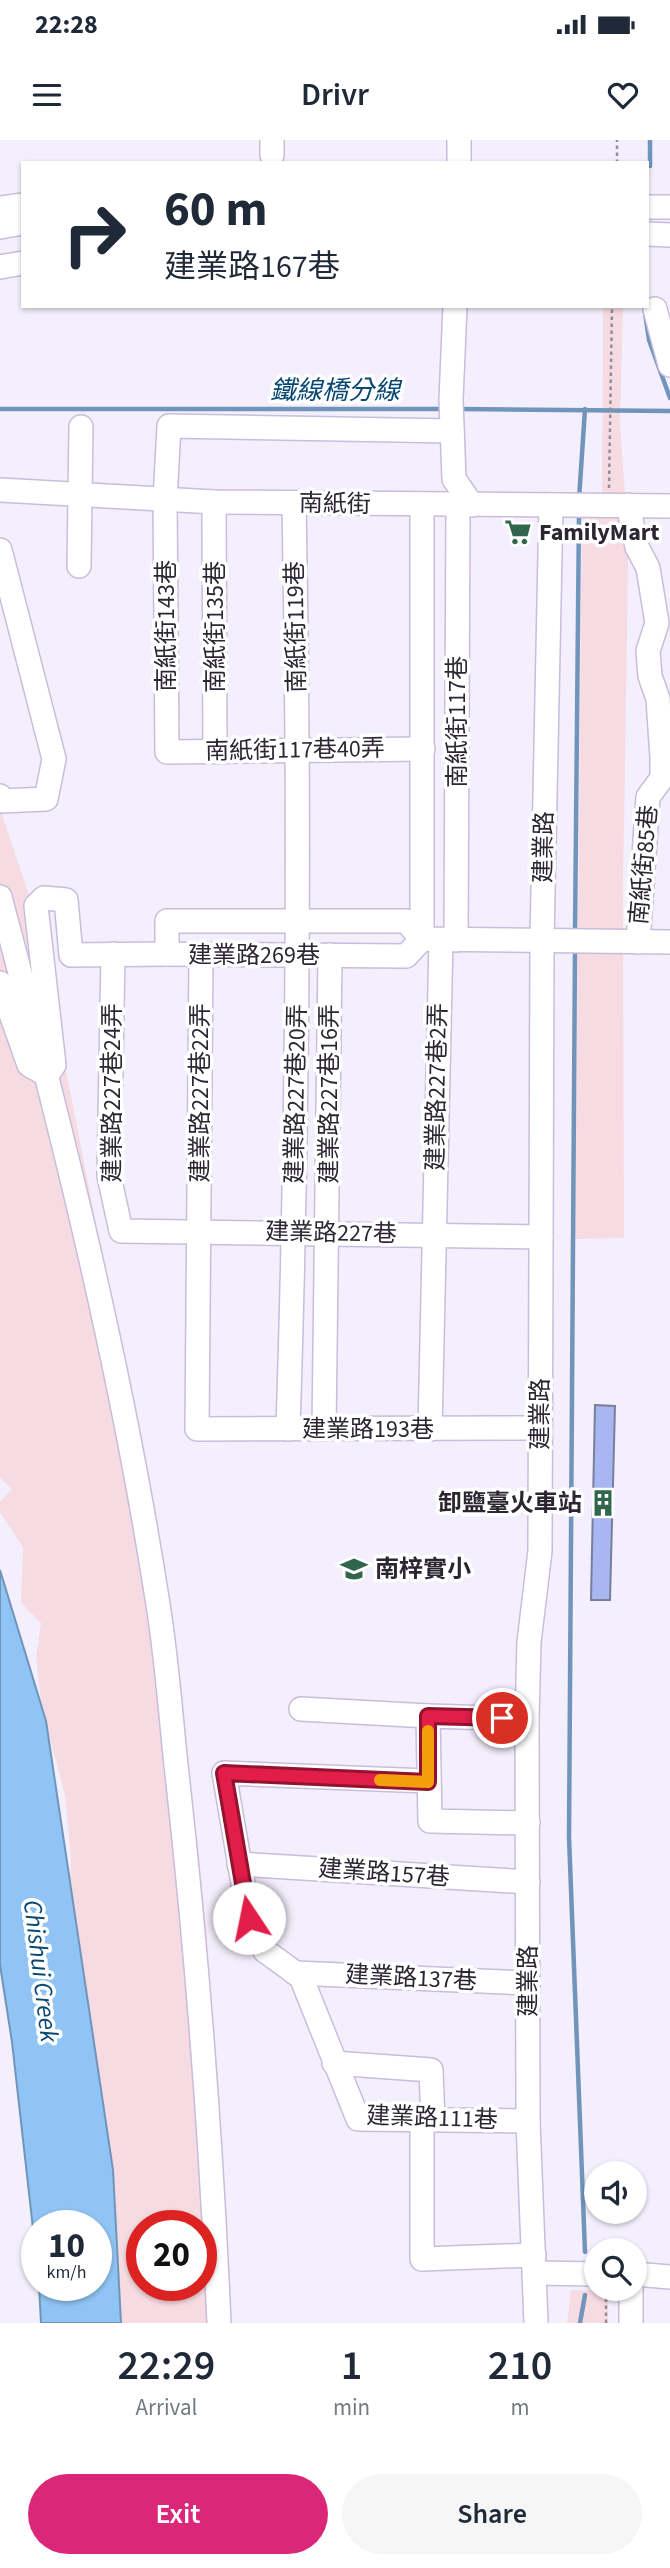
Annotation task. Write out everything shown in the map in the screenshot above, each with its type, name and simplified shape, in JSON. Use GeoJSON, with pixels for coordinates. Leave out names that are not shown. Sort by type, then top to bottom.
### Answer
{"type":"FeatureCollection","features":[{"type":"Feature","properties":{"kind":"street"},"geometry":{"type":"LineString","coordinates":[[459,140],[459,161]]}},
{"type":"Feature","properties":{"kind":"street"},"geometry":{"type":"LineString","coordinates":[[0,208],[21,205]]}},
{"type":"Feature","properties":{"kind":"street"},"geometry":{"type":"LineString","coordinates":[[649,207],[670,208]]}},
{"type":"Feature","properties":{"kind":"street"},"geometry":{"type":"LineString","coordinates":[[0,227],[21,223]]}},
{"type":"Feature","properties":{"kind":"street"},"geometry":{"type":"LineString","coordinates":[[649,234],[670,235]]}},
{"type":"Feature","properties":{"kind":"street"},"geometry":{"type":"LineString","coordinates":[[0,252],[21,248]]}},
{"type":"Feature","properties":{"kind":"street"},"geometry":{"type":"LineString","coordinates":[[0,267],[21,263]]}},
{"type":"Feature","properties":{"kind":"street"},"geometry":{"type":"LineString","coordinates":[[456,308],[450,400],[454,479],[465,505]]}},
{"type":"Feature","properties":{"kind":"street"},"geometry":{"type":"LineString","coordinates":[[655,309],[670,365]]}},
{"type":"Feature","properties":{"kind":"street","name":"南紙街143巷"},"geometry":{"type":"LineString","coordinates":[[167,751],[165,500],[169,426],[452,431]]}},
{"type":"Feature","properties":{"kind":"street"},"geometry":{"type":"LineString","coordinates":[[79,566],[81,427]]}},
{"type":"Feature","properties":{"kind":"street","name":"南紙街"},"geometry":{"type":"LineString","coordinates":[[0,490],[214,502],[670,506]]}},
{"type":"Feature","properties":{"kind":"street","name":"南紙街135巷"},"geometry":{"type":"LineString","coordinates":[[214,502],[215,751]]}},
{"type":"Feature","properties":{"kind":"street","name":"南紙街119巷"},"geometry":{"type":"LineString","coordinates":[[294,503],[299,750],[298,921]]}},
{"type":"Feature","properties":{"kind":"street","name":"南紙街117巷"},"geometry":{"type":"LineString","coordinates":[[422,505],[423,749],[440,940]]}},
{"type":"Feature","properties":{"kind":"street","name":"南紙街117巷"},"geometry":{"type":"LineString","coordinates":[[440,940],[465,505]]}},
{"type":"Feature","properties":{"kind":"street","name":"建業路"},"geometry":{"type":"LineString","coordinates":[[536,2323],[528,2121],[527,1719],[529,1642],[540,1551],[542,940],[551,505]]}},
{"type":"Feature","properties":{"kind":"street","name":"南紙街85巷"},"geometry":{"type":"LineString","coordinates":[[619,505],[648,568],[657,622],[648,651],[650,676],[658,699],[666,741],[662,778],[648,797],[638,942]]}},
{"type":"Feature","properties":{"kind":"street"},"geometry":{"type":"LineString","coordinates":[[0,550],[54,759],[46,799],[10,802],[1,801],[0,796]]}},
{"type":"Feature","properties":{"kind":"street","name":"南紙街117巷40弄"},"geometry":{"type":"LineString","coordinates":[[167,751],[423,749]]}},
{"type":"Feature","properties":{"kind":"street"},"geometry":{"type":"LineString","coordinates":[[0,897],[47,1075],[106,1322],[157,1593],[193,1912],[212,2172],[219,2323]]}},
{"type":"Feature","properties":{"kind":"street"},"geometry":{"type":"LineString","coordinates":[[47,1075],[54,1065],[36,906],[44,898],[66,900],[71,955],[167,954]]}},
{"type":"Feature","properties":{"kind":"street","name":"建業路269巷"},"geometry":{"type":"LineString","coordinates":[[167,921],[406,921],[440,940],[406,956],[167,954],[167,921]]}},
{"type":"Feature","properties":{"kind":"street","name":"建業路227巷20弄"},"geometry":{"type":"LineString","coordinates":[[288,1429],[295,1233],[298,921]]}},
{"type":"Feature","properties":{"kind":"street"},"geometry":{"type":"LineString","coordinates":[[440,940],[670,943]]}},
{"type":"Feature","properties":{"kind":"street","name":"建業路227巷2弄"},"geometry":{"type":"LineString","coordinates":[[430,1429],[440,940]]}},
{"type":"Feature","properties":{"kind":"street","name":"建業路227巷24弄"},"geometry":{"type":"LineString","coordinates":[[113,954],[109,1176],[121,1231]]}},
{"type":"Feature","properties":{"kind":"street","name":"建業路227巷22弄"},"geometry":{"type":"LineString","coordinates":[[197,1429],[201,954]]}},
{"type":"Feature","properties":{"kind":"street","name":"建業路227巷16弄"},"geometry":{"type":"LineString","coordinates":[[324,1429],[330,955]]}},
{"type":"Feature","properties":{"kind":"street"},"geometry":{"type":"LineString","coordinates":[[0,983],[29,1065],[47,1075]]}},
{"type":"Feature","properties":{"kind":"street","name":"建業路227巷"},"geometry":{"type":"LineString","coordinates":[[121,1231],[541,1237]]}},
{"type":"Feature","properties":{"kind":"street","name":"建業路193巷"},"geometry":{"type":"LineString","coordinates":[[197,1429],[540,1428]]}},
{"type":"Feature","properties":{"kind":"street"},"geometry":{"type":"LineString","coordinates":[[301,1709],[527,1719]]}},
{"type":"Feature","properties":{"kind":"street"},"geometry":{"type":"LineString","coordinates":[[428,1716],[430,1821],[528,1823]]}},
{"type":"Feature","properties":{"kind":"street","name":"建業路111巷"},"geometry":{"type":"LineString","coordinates":[[428,1782],[224,1773],[249,1918],[265,1951],[301,1977],[358,2119],[528,2121]]}},
{"type":"Feature","properties":{"kind":"street","name":"建業路157巷"},"geometry":{"type":"LineString","coordinates":[[239,1864],[528,1882]]}},
{"type":"Feature","properties":{"kind":"street","name":"建業路137巷"},"geometry":{"type":"LineString","coordinates":[[295,1973],[528,1983]]}},
{"type":"Feature","properties":{"kind":"street"},"geometry":{"type":"LineString","coordinates":[[334,2063],[431,2070],[422,2259],[534,2264],[584,2271]]}},
{"type":"Feature","properties":{"kind":"street"},"geometry":{"type":"LineString","coordinates":[[647,2275],[670,2277]]}},
{"type":"Feature","properties":{"kind":"street"},"geometry":{"type":"LineString","coordinates":[[631,2301],[631,2323]]}},
{"type":"Feature","properties":{"kind":"path"},"geometry":{"type":"LineString","coordinates":[[617,140],[617,161]]}},
{"type":"Feature","properties":{"kind":"path"},"geometry":{"type":"LineString","coordinates":[[612,308],[610,422],[619,505]]}},
{"type":"Feature","properties":{"kind":"path"},"geometry":{"type":"LineString","coordinates":[[606,2301],[606,2323]]}},
{"type":"Feature","properties":{"kind":"shaded area"},"geometry":{"type":"Polygon","coordinates":[[[603,308],[623,308],[620,425],[625,495],[602,494],[603,308]]]}},
{"type":"Feature","properties":{"kind":"shaded area"},"geometry":{"type":"Polygon","coordinates":[[[629,509],[623,887],[624,1238],[575,1239],[582,510],[629,509]]]}},
{"type":"Feature","properties":{"kind":"shaded area"},"geometry":{"type":"Polygon","coordinates":[[[0,809],[34,910],[125,1378],[183,1732],[204,1909],[213,2027],[226,2323],[115,2323],[112,2210],[106,2210],[89,2004],[70,1879],[71,1858],[65,1795],[41,1704],[36,1658],[41,1623],[21,1603],[23,1547],[0,1512],[0,1502],[12,1489],[0,1477],[0,809]]]}},
{"type":"Feature","properties":{"kind":"shaded area"},"geometry":{"type":"Polygon","coordinates":[[[571,2290],[584,2290],[584,2301],[608,2301],[608,2323],[567,2323],[571,2290]]]}},
{"type":"Feature","properties":{"kind":"water","name":"Chishui Creek"},"geometry":{"type":"Polygon","coordinates":[[[0,1570],[46,1721],[113,2170],[121,2323],[41,2323],[40,2301],[112,2301],[112,2210],[31,2210],[12,2042],[0,1965],[0,1570]]]}},
{"type":"Feature","properties":{"kind":"building","name":"卸鹽臺火車站"},"geometry":{"type":"Polygon","coordinates":[[[595,1405],[615,1406],[610,1600],[591,1600],[595,1405]]]}},
{"type":"Feature","properties":{"kind":"waterway"},"geometry":{"type":"LineString","coordinates":[[650,140],[650,166]]}},
{"type":"Feature","properties":{"kind":"waterway"},"geometry":{"type":"LineString","coordinates":[[644,308],[649,340],[670,398]]}},
{"type":"Feature","properties":{"kind":"waterway","name":"鐵線橋分線"},"geometry":{"type":"LineString","coordinates":[[0,409],[444,409]]}},
{"type":"Feature","properties":{"kind":"waterway","name":"鐵線橋分線"},"geometry":{"type":"LineString","coordinates":[[459,409],[670,411]]}},
{"type":"Feature","properties":{"kind":"waterway"},"geometry":{"type":"LineString","coordinates":[[579,499],[585,409]]}},
{"type":"Feature","properties":{"kind":"waterway"},"geometry":{"type":"LineString","coordinates":[[575,933],[579,512]]}},
{"type":"Feature","properties":{"kind":"waterway"},"geometry":{"type":"LineString","coordinates":[[575,949],[569,1837],[584,2238]]}},
{"type":"Feature","properties":{"kind":"waterway"},"geometry":{"type":"LineString","coordinates":[[580,2323],[584,2301]]}},
{"type":"Feature","properties":{"kind":"slow traffic"},"geometry":{"type":"LineString","coordinates":[[380,1780],[428,1782],[428,1731]]}},
{"type":"Feature","properties":{"kind":"place","name":"FamilyMart"},"geometry":{"type":"Point","coordinates":[518,532]}},
{"type":"Feature","properties":{"kind":"place","name":"卸鹽臺火車站"},"geometry":{"type":"Point","coordinates":[603,1503]}},
{"type":"Feature","properties":{"kind":"place","name":"南梓實小"},"geometry":{"type":"Point","coordinates":[354,1569]}},
{"type":"Feature","properties":{"kind":"route"},"geometry":{"type":"LineString","coordinates":[[249,1918],[224,1773],[428,1782],[428,1716],[502,1718]]}}]}
